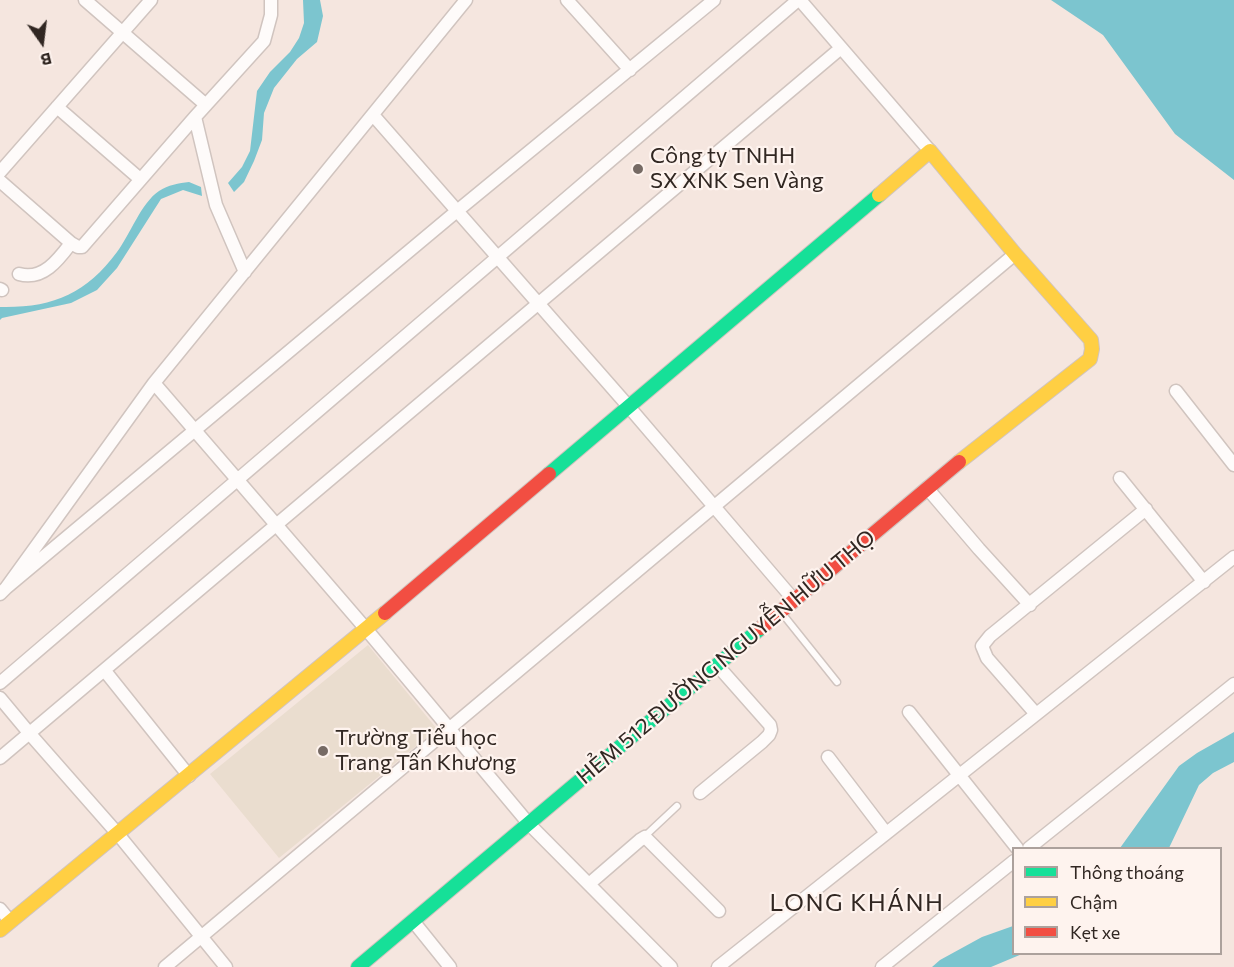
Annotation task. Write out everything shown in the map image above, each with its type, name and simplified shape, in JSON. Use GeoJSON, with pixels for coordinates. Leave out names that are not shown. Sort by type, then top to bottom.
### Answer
{"type":"FeatureCollection","features":[{"type":"Feature","properties":{"kind":"street"},"geometry":{"type":"LineString","coordinates":[[85,0],[206,105]]}},
{"type":"Feature","properties":{"kind":"street"},"geometry":{"type":"LineString","coordinates":[[0,172],[151,0]]}},
{"type":"Feature","properties":{"kind":"street"},"geometry":{"type":"LineString","coordinates":[[0,181],[71,243],[78,247],[84,245],[264,41],[271,0]]}},
{"type":"Feature","properties":{"kind":"street"},"geometry":{"type":"LineString","coordinates":[[3,591],[153,383],[466,0]]}},
{"type":"Feature","properties":{"kind":"street"},"geometry":{"type":"LineString","coordinates":[[567,0],[630,70]]}},
{"type":"Feature","properties":{"kind":"street"},"geometry":{"type":"LineString","coordinates":[[3,591],[457,211],[714,0]]}},
{"type":"Feature","properties":{"kind":"street"},"geometry":{"type":"LineString","coordinates":[[0,683],[799,0],[930,151],[1015,254],[165,967]]}},
{"type":"Feature","properties":{"kind":"street"},"geometry":{"type":"LineString","coordinates":[[0,758],[841,48]]}},
{"type":"Feature","properties":{"kind":"street"},"geometry":{"type":"LineString","coordinates":[[57,107],[140,179]]}},
{"type":"Feature","properties":{"kind":"street"},"geometry":{"type":"LineString","coordinates":[[373,116],[629,407],[794,600]]}},
{"type":"Feature","properties":{"kind":"street"},"geometry":{"type":"LineString","coordinates":[[195,117],[216,205],[245,272]]}},
{"type":"Feature","properties":{"kind":"street"},"geometry":{"type":"LineString","coordinates":[[0,909],[5,925],[366,629],[930,151]]}},
{"type":"Feature","properties":{"kind":"street"},"geometry":{"type":"LineString","coordinates":[[19,274],[26,276],[37,274],[48,268],[57,261],[71,243]]}},
{"type":"Feature","properties":{"kind":"street","name":"HẺM 512 ĐƯỜNG NGUYỄN HỮU THỌ"},"geometry":{"type":"LineString","coordinates":[[358,967],[927,488],[1090,359],[1091,340],[1015,254]]}},
{"type":"Feature","properties":{"kind":"street"},"geometry":{"type":"LineString","coordinates":[[153,383],[366,629],[529,824],[671,967]]}},
{"type":"Feature","properties":{"kind":"street"},"geometry":{"type":"LineString","coordinates":[[1176,390],[1234,465]]}},
{"type":"Feature","properties":{"kind":"street"},"geometry":{"type":"LineString","coordinates":[[1120,478],[1204,582]]}},
{"type":"Feature","properties":{"kind":"street"},"geometry":{"type":"LineString","coordinates":[[927,488],[1030,605]]}},
{"type":"Feature","properties":{"kind":"street"},"geometry":{"type":"LineString","coordinates":[[1036,714],[987,658],[982,646],[990,636],[1146,509]]}},
{"type":"Feature","properties":{"kind":"street"},"geometry":{"type":"LineString","coordinates":[[718,967],[1234,557]]}},
{"type":"Feature","properties":{"kind":"street"},"geometry":{"type":"LineString","coordinates":[[700,793],[762,742],[771,730],[770,725],[717,665]]}},
{"type":"Feature","properties":{"kind":"street"},"geometry":{"type":"LineString","coordinates":[[105,670],[189,776]]}},
{"type":"Feature","properties":{"kind":"street"},"geometry":{"type":"LineString","coordinates":[[1031,847],[1234,684]]}},
{"type":"Feature","properties":{"kind":"street"},"geometry":{"type":"LineString","coordinates":[[0,698],[117,833],[226,967]]}},
{"type":"Feature","properties":{"kind":"street"},"geometry":{"type":"LineString","coordinates":[[909,712],[1015,847]]}},
{"type":"Feature","properties":{"kind":"street"},"geometry":{"type":"LineString","coordinates":[[828,757],[886,833]]}},
{"type":"Feature","properties":{"kind":"street"},"geometry":{"type":"LineString","coordinates":[[589,884],[644,837],[720,911]]}},
{"type":"Feature","properties":{"kind":"street"},"geometry":{"type":"LineString","coordinates":[[882,967],[1012,863]]}},
{"type":"Feature","properties":{"kind":"street"},"geometry":{"type":"LineString","coordinates":[[413,921],[450,967]]}},
{"type":"Feature","properties":{"kind":"lane"},"geometry":{"type":"LineString","coordinates":[[781,611],[837,682]]}},
{"type":"Feature","properties":{"kind":"lane"},"geometry":{"type":"LineString","coordinates":[[644,837],[677,806]]}},
{"type":"Feature","properties":{"kind":"shaded area","name":"Trường Tiểu học Trang Tấn Khương"},"geometry":{"type":"Polygon","coordinates":[[[368,645],[437,729],[279,858],[210,774],[368,645]]]}},
{"type":"Feature","properties":{"kind":"water"},"geometry":{"type":"Polygon","coordinates":[[[303,0],[320,0],[323,16],[317,42],[297,59],[274,88],[264,113],[262,140],[254,161],[244,182],[234,192],[228,183],[242,167],[250,151],[257,91],[299,38],[304,23],[303,0]]]}},
{"type":"Feature","properties":{"kind":"water"},"geometry":{"type":"Polygon","coordinates":[[[1051,0],[1234,0],[1234,180],[1175,134],[1103,35],[1051,0]]]}},
{"type":"Feature","properties":{"kind":"water"},"geometry":{"type":"Polygon","coordinates":[[[189,182],[201,187],[202,196],[183,190],[161,199],[117,268],[97,290],[71,303],[0,320],[0,307],[36,305],[66,296],[80,288],[93,278],[117,252],[141,211],[153,196],[166,187],[189,182]]]}},
{"type":"Feature","properties":{"kind":"water"},"geometry":{"type":"Polygon","coordinates":[[[1234,732],[1234,762],[1213,773],[1199,785],[1169,847],[1121,847],[1179,766],[1234,732]]]}},
{"type":"Feature","properties":{"kind":"water"},"geometry":{"type":"Polygon","coordinates":[[[1012,926],[1012,955],[1020,955],[991,967],[932,967],[940,960],[982,937],[1012,926]]]}},
{"type":"Feature","properties":{"kind":"traffic: fast"},"geometry":{"type":"LineString","coordinates":[[549,474],[879,195]]}},
{"type":"Feature","properties":{"kind":"traffic: fast"},"geometry":{"type":"LineString","coordinates":[[358,967],[761,628]]}},
{"type":"Feature","properties":{"kind":"traffic: slow"},"geometry":{"type":"LineString","coordinates":[[879,195],[930,151],[1015,254],[1091,340],[1090,359],[959,462]]}},
{"type":"Feature","properties":{"kind":"traffic: slow"},"geometry":{"type":"LineString","coordinates":[[0,930],[385,613]]}},
{"type":"Feature","properties":{"kind":"traffic: jam"},"geometry":{"type":"LineString","coordinates":[[761,628],[959,462]]}},
{"type":"Feature","properties":{"kind":"traffic: jam"},"geometry":{"type":"LineString","coordinates":[[385,613],[549,474]]}},
{"type":"Feature","properties":{"kind":"place","name":"Công ty TNHH SX XNK Sen Vàng"},"geometry":{"type":"Point","coordinates":[638,169]}},
{"type":"Feature","properties":{"kind":"place","name":"Trường Tiểu học Trang Tấn Khương"},"geometry":{"type":"Point","coordinates":[323,751]}},
{"type":"Feature","properties":{"kind":"district","name":"LONG KHÁNH"},"geometry":{"type":"Point","coordinates":[857,903]}}]}
